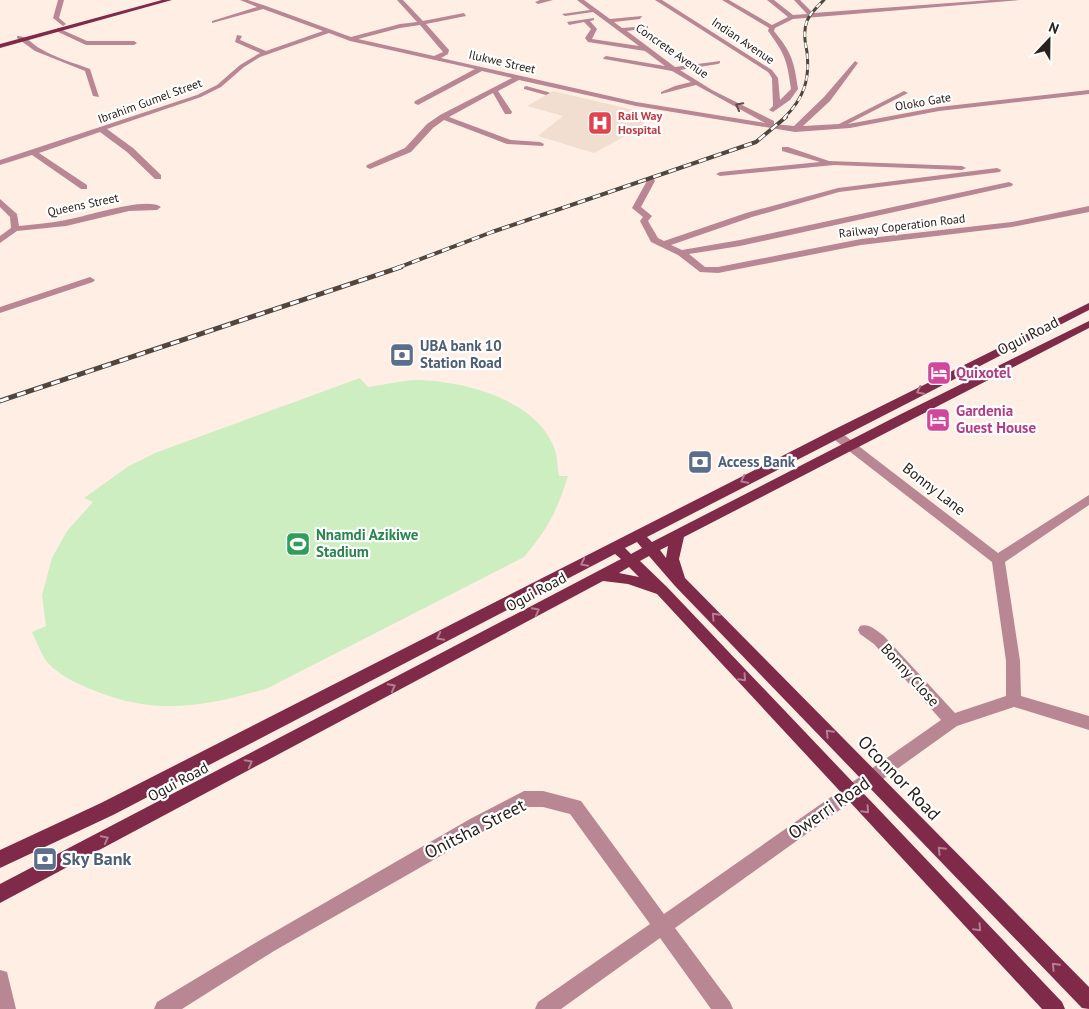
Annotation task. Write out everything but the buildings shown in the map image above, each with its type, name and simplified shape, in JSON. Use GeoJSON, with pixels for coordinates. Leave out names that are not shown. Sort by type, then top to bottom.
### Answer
{"type":"FeatureCollection","features":[{"type":"Feature","properties":{"kind":"main road"},"geometry":{"type":"LineString","coordinates":[[0,46],[63,24],[154,0]]}},
{"type":"Feature","properties":{"kind":"main road"},"geometry":{"type":"LineString","coordinates":[[0,42],[58,30],[169,0]]}},
{"type":"Feature","properties":{"kind":"main road","name":"Ogui Road"},"geometry":{"type":"LineString","coordinates":[[0,860],[107,809],[835,434],[1089,306]]}},
{"type":"Feature","properties":{"kind":"main road","name":"Ogui Road"},"geometry":{"type":"LineString","coordinates":[[0,894],[850,444],[1089,324]]}},
{"type":"Feature","properties":{"kind":"main road"},"geometry":{"type":"LineString","coordinates":[[680,533],[674,543],[672,556],[680,582]]}},
{"type":"Feature","properties":{"kind":"main road","name":"O'connor Road"},"geometry":{"type":"LineString","coordinates":[[638,535],[680,582],[1089,1001]]}},
{"type":"Feature","properties":{"kind":"main road"},"geometry":{"type":"LineString","coordinates":[[616,547],[662,591],[1055,1009]]}},
{"type":"Feature","properties":{"kind":"main road"},"geometry":{"type":"LineString","coordinates":[[601,576],[629,580],[662,591]]}},
{"type":"Feature","properties":{"kind":"street"},"geometry":{"type":"LineString","coordinates":[[61,0],[56,18],[63,24]]}},
{"type":"Feature","properties":{"kind":"street","name":"Ilukwe Street"},"geometry":{"type":"LineString","coordinates":[[243,0],[264,4],[327,32],[350,39],[646,106],[763,122]]}},
{"type":"Feature","properties":{"kind":"street"},"geometry":{"type":"LineString","coordinates":[[400,0],[446,50],[446,53],[436,58]]}},
{"type":"Feature","properties":{"kind":"street"},"geometry":{"type":"LineString","coordinates":[[538,2],[550,0]]}},
{"type":"Feature","properties":{"kind":"street"},"geometry":{"type":"LineString","coordinates":[[582,2],[597,0]]}},
{"type":"Feature","properties":{"kind":"street","name":"Indian Avenue"},"geometry":{"type":"LineString","coordinates":[[658,0],[770,71],[776,78],[777,106]]}},
{"type":"Feature","properties":{"kind":"street"},"geometry":{"type":"LineString","coordinates":[[725,0],[772,27]]}},
{"type":"Feature","properties":{"kind":"street"},"geometry":{"type":"LineString","coordinates":[[770,0],[792,17]]}},
{"type":"Feature","properties":{"kind":"street"},"geometry":{"type":"LineString","coordinates":[[797,0],[811,15]]}},
{"type":"Feature","properties":{"kind":"street"},"geometry":{"type":"LineString","coordinates":[[772,27],[792,17],[982,1],[1017,0]]}},
{"type":"Feature","properties":{"kind":"street","name":"Concrete Avenue"},"geometry":{"type":"LineString","coordinates":[[582,2],[674,69],[763,122]]}},
{"type":"Feature","properties":{"kind":"street"},"geometry":{"type":"LineString","coordinates":[[214,22],[264,4]]}},
{"type":"Feature","properties":{"kind":"street"},"geometry":{"type":"LineString","coordinates":[[565,14],[595,12]]}},
{"type":"Feature","properties":{"kind":"street"},"geometry":{"type":"LineString","coordinates":[[350,39],[400,26],[464,15]]}},
{"type":"Feature","properties":{"kind":"street"},"geometry":{"type":"LineString","coordinates":[[569,23],[585,20],[640,17]]}},
{"type":"Feature","properties":{"kind":"street"},"geometry":{"type":"LineString","coordinates":[[585,20],[594,28],[588,38],[590,41],[648,50]]}},
{"type":"Feature","properties":{"kind":"street"},"geometry":{"type":"LineString","coordinates":[[622,30],[646,27]]}},
{"type":"Feature","properties":{"kind":"street"},"geometry":{"type":"LineString","coordinates":[[763,122],[795,89],[791,62],[785,49],[772,34],[772,27]]}},
{"type":"Feature","properties":{"kind":"street"},"geometry":{"type":"LineString","coordinates":[[58,30],[86,43],[134,43]]}},
{"type":"Feature","properties":{"kind":"street","name":"Ibrahim Gumel Street"},"geometry":{"type":"LineString","coordinates":[[0,163],[103,130],[212,91],[242,66],[265,53],[327,32]]}},
{"type":"Feature","properties":{"kind":"street"},"geometry":{"type":"LineString","coordinates":[[239,36],[237,40],[265,53]]}},
{"type":"Feature","properties":{"kind":"street"},"geometry":{"type":"LineString","coordinates":[[306,40],[340,36]]}},
{"type":"Feature","properties":{"kind":"street"},"geometry":{"type":"LineString","coordinates":[[22,38],[44,53],[88,70],[97,96]]}},
{"type":"Feature","properties":{"kind":"street"},"geometry":{"type":"LineString","coordinates":[[606,58],[674,69],[718,62]]}},
{"type":"Feature","properties":{"kind":"street"},"geometry":{"type":"LineString","coordinates":[[795,130],[827,99],[855,63]]}},
{"type":"Feature","properties":{"kind":"street"},"geometry":{"type":"LineString","coordinates":[[418,103],[481,69]]}},
{"type":"Feature","properties":{"kind":"street"},"geometry":{"type":"LineString","coordinates":[[370,167],[408,150],[430,126],[443,117],[519,77]]}},
{"type":"Feature","properties":{"kind":"street"},"geometry":{"type":"LineString","coordinates":[[509,83],[546,93]]}},
{"type":"Feature","properties":{"kind":"street"},"geometry":{"type":"LineString","coordinates":[[662,94],[677,87],[696,83]]}},
{"type":"Feature","properties":{"kind":"street"},"geometry":{"type":"LineString","coordinates":[[494,91],[508,112]]}},
{"type":"Feature","properties":{"kind":"street","name":"Oloko Gate"},"geometry":{"type":"LineString","coordinates":[[763,122],[795,130],[836,127],[893,119],[940,109],[1089,92]]}},
{"type":"Feature","properties":{"kind":"street"},"geometry":{"type":"LineString","coordinates":[[836,127],[904,93]]}},
{"type":"Feature","properties":{"kind":"street"},"geometry":{"type":"LineString","coordinates":[[443,117],[510,142],[540,144]]}},
{"type":"Feature","properties":{"kind":"street"},"geometry":{"type":"LineString","coordinates":[[103,130],[130,150],[158,177]]}},
{"type":"Feature","properties":{"kind":"street"},"geometry":{"type":"LineString","coordinates":[[785,149],[830,163]]}},
{"type":"Feature","properties":{"kind":"street"},"geometry":{"type":"LineString","coordinates":[[34,153],[84,187]]}},
{"type":"Feature","properties":{"kind":"street"},"geometry":{"type":"LineString","coordinates":[[664,244],[749,215],[838,190],[997,170],[830,163],[720,174]]}},
{"type":"Feature","properties":{"kind":"street"},"geometry":{"type":"LineString","coordinates":[[651,181],[636,208],[648,216],[644,221],[654,240],[681,253],[1009,184]]}},
{"type":"Feature","properties":{"kind":"street"},"geometry":{"type":"LineString","coordinates":[[0,202],[14,216],[15,229],[0,240]]}},
{"type":"Feature","properties":{"kind":"street","name":"Queens Street"},"geometry":{"type":"LineString","coordinates":[[15,229],[66,224],[129,208],[157,207]]}},
{"type":"Feature","properties":{"kind":"street","name":"Railway Coperation Road"},"geometry":{"type":"LineString","coordinates":[[681,253],[703,270],[718,270],[860,242],[997,228],[1089,209]]}},
{"type":"Feature","properties":{"kind":"street"},"geometry":{"type":"LineString","coordinates":[[0,310],[90,280]]}},
{"type":"Feature","properties":{"kind":"street","name":"Bonny Lane"},"geometry":{"type":"LineString","coordinates":[[835,434],[998,560]]}},
{"type":"Feature","properties":{"kind":"street"},"geometry":{"type":"LineString","coordinates":[[1089,499],[998,560],[1013,661],[1014,700],[1089,723]]}},
{"type":"Feature","properties":{"kind":"street","name":"Bonny Close"},"geometry":{"type":"LineString","coordinates":[[865,630],[879,640],[952,722]]}},
{"type":"Feature","properties":{"kind":"street","name":"Owerri Road"},"geometry":{"type":"LineString","coordinates":[[545,1009],[952,722],[1014,700]]}},
{"type":"Feature","properties":{"kind":"street","name":"Onitsha Street"},"geometry":{"type":"LineString","coordinates":[[164,1009],[276,940],[467,829],[524,799],[543,799],[575,807],[723,1009]]}},
{"type":"Feature","properties":{"kind":"street"},"geometry":{"type":"LineString","coordinates":[[0,979],[6,1009]]}},
{"type":"Feature","properties":{"kind":"shaded area","name":"Rail Way Hospital"},"geometry":{"type":"Polygon","coordinates":[[[553,91],[655,115],[629,134],[594,153],[538,136],[563,116],[527,106],[553,91]]]}},
{"type":"Feature","properties":{"kind":"green space","name":"Nnamdi Azikiwe Stadium"},"geometry":{"type":"Polygon","coordinates":[[[360,378],[368,387],[414,380],[433,381],[475,389],[515,405],[546,432],[556,453],[559,476],[568,476],[551,519],[524,557],[268,688],[223,700],[181,706],[159,706],[138,703],[116,698],[81,685],[64,676],[48,663],[32,632],[46,626],[42,595],[52,558],[67,531],[93,502],[84,498],[129,466],[155,453],[360,378]]]}},
{"type":"Feature","properties":{"kind":"railway"},"geometry":{"type":"LineString","coordinates":[[784,118],[801,96],[806,80],[808,62],[805,29],[807,21],[824,0]]}},
{"type":"Feature","properties":{"kind":"railway"},"geometry":{"type":"LineString","coordinates":[[397,268],[492,232],[756,142],[786,117]]}},
{"type":"Feature","properties":{"kind":"railway"},"geometry":{"type":"LineString","coordinates":[[0,401],[401,267]]}},
{"type":"Feature","properties":{"kind":"place","name":"Rail Way Hospital"},"geometry":{"type":"Point","coordinates":[600,123]}},
{"type":"Feature","properties":{"kind":"place","name":"UBA bank 10 Station Road"},"geometry":{"type":"Point","coordinates":[402,355]}},
{"type":"Feature","properties":{"kind":"place","name":"Quixotel"},"geometry":{"type":"Point","coordinates":[939,373]}},
{"type":"Feature","properties":{"kind":"place","name":"Gardenia Guest House"},"geometry":{"type":"Point","coordinates":[938,420]}},
{"type":"Feature","properties":{"kind":"place","name":"Access Bank"},"geometry":{"type":"Point","coordinates":[700,462]}},
{"type":"Feature","properties":{"kind":"place","name":"Nnamdi Azikiwe Stadium"},"geometry":{"type":"Point","coordinates":[298,544]}},
{"type":"Feature","properties":{"kind":"place","name":"Sky Bank"},"geometry":{"type":"Point","coordinates":[45,859]}}]}
